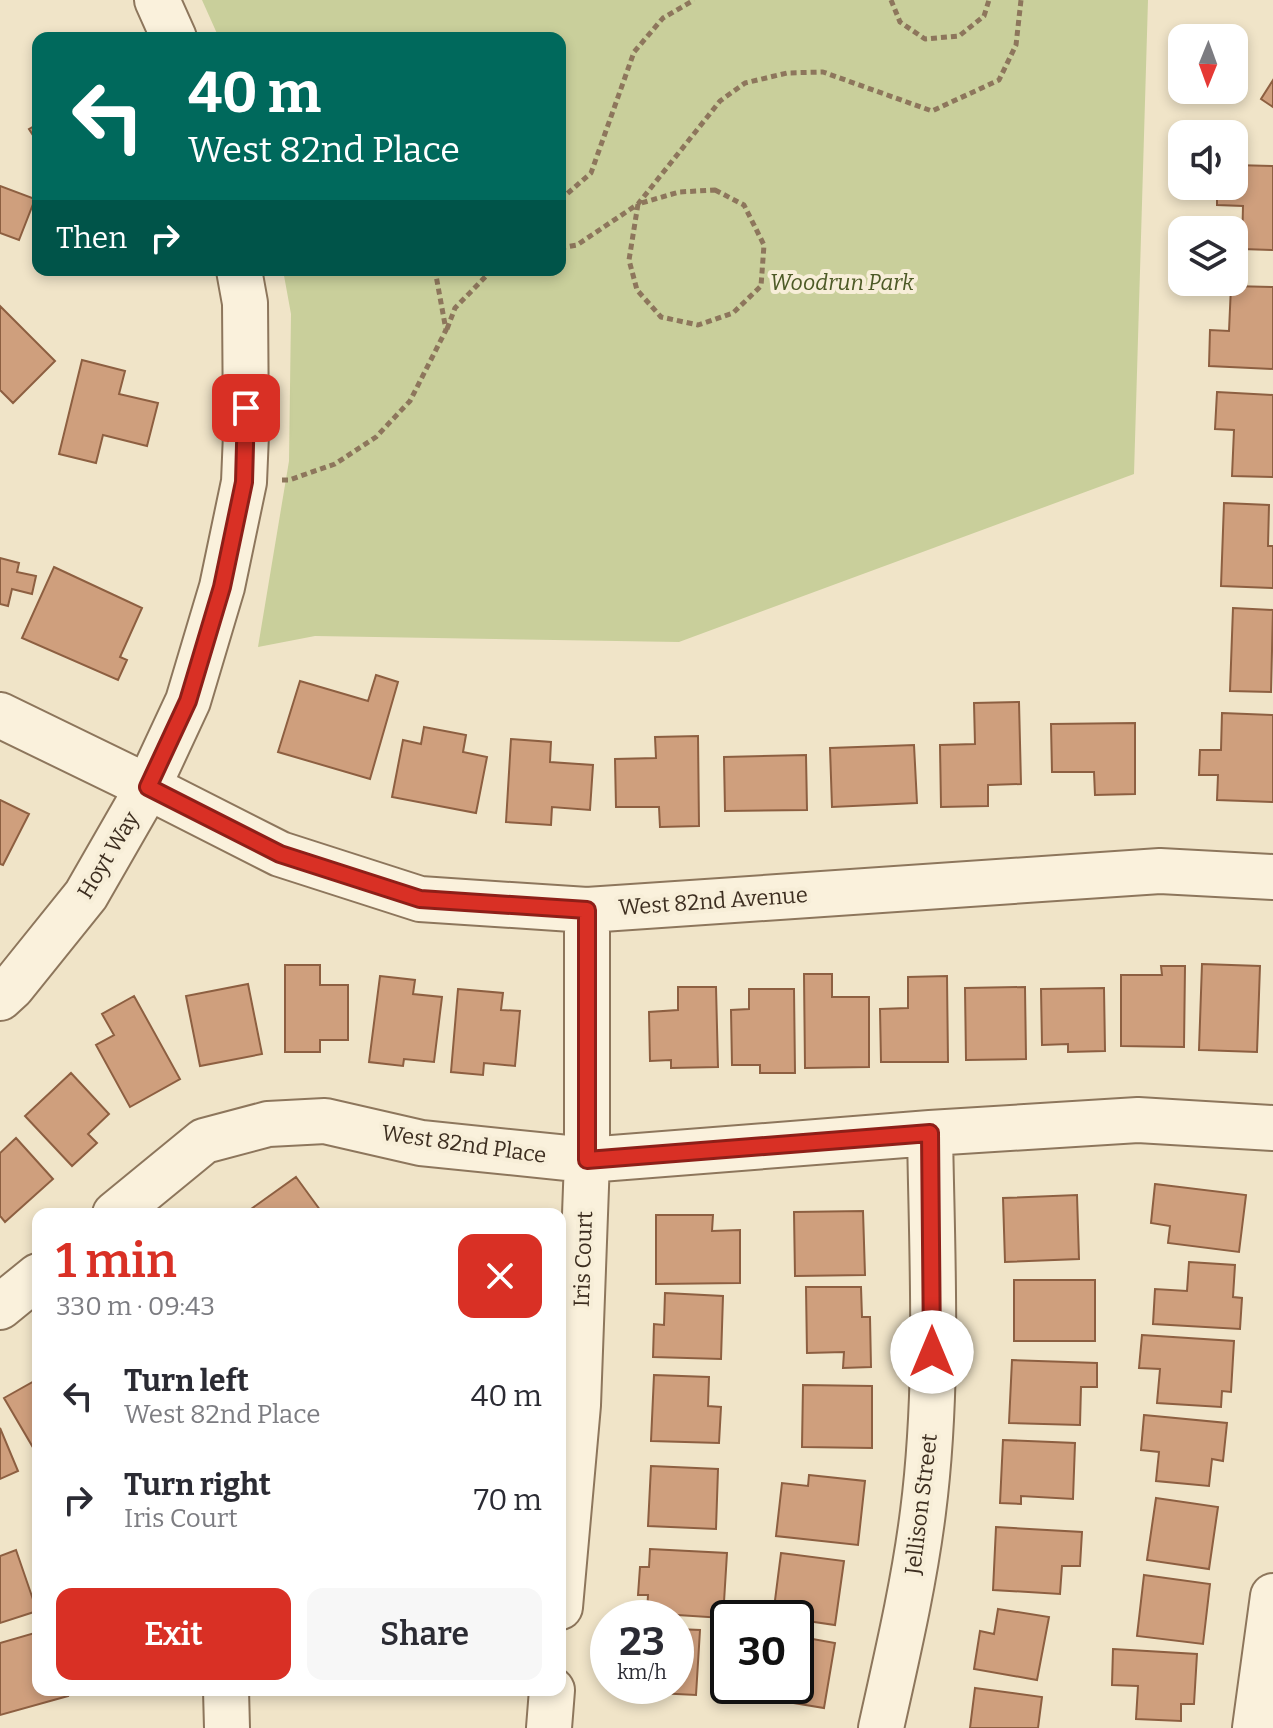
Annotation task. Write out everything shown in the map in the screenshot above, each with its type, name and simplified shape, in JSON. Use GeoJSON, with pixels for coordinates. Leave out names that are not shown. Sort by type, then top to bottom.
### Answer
{"type":"FeatureCollection","features":[{"type":"Feature","properties":{"kind":"street"},"geometry":{"type":"LineString","coordinates":[[157,0],[171,32]]}},
{"type":"Feature","properties":{"kind":"street","name":"Hoyt Way"},"geometry":{"type":"LineString","coordinates":[[0,998],[86,895],[148,787],[188,701],[222,587],[244,482],[245,303],[240,276]]}},
{"type":"Feature","properties":{"kind":"street","name":"West 82nd Avenue"},"geometry":{"type":"LineString","coordinates":[[0,715],[280,854],[420,899],[587,910],[1160,871],[1273,877]]}},
{"type":"Feature","properties":{"kind":"street","name":"Iris Court"},"geometry":{"type":"LineString","coordinates":[[566,1540],[578,1405],[587,1160],[587,910]]}},
{"type":"Feature","properties":{"kind":"street","name":"West 82nd Place"},"geometry":{"type":"LineString","coordinates":[[122,1208],[204,1141],[268,1124],[325,1121],[421,1143],[587,1160],[1138,1120],[1273,1128]]}},
{"type":"Feature","properties":{"kind":"street","name":"Jellison Street"},"geometry":{"type":"LineString","coordinates":[[881,1728],[905,1620],[923,1512],[931,1424],[930,1133]]}},
{"type":"Feature","properties":{"kind":"street"},"geometry":{"type":"LineString","coordinates":[[0,1307],[32,1281]]}},
{"type":"Feature","properties":{"kind":"street"},"geometry":{"type":"LineString","coordinates":[[1255,1728],[1273,1596]]}},
{"type":"Feature","properties":{"kind":"street"},"geometry":{"type":"LineString","coordinates":[[226,1696],[227,1728]]}},
{"type":"Feature","properties":{"kind":"street"},"geometry":{"type":"LineString","coordinates":[[549,1728],[552,1696]]}},
{"type":"Feature","properties":{"kind":"path"},"geometry":{"type":"LineString","coordinates":[[566,195],[591,173],[634,52],[663,18],[694,0]]}},
{"type":"Feature","properties":{"kind":"path"},"geometry":{"type":"LineString","coordinates":[[891,0],[900,22],[925,39],[959,36],[984,16],[989,0]]}},
{"type":"Feature","properties":{"kind":"path"},"geometry":{"type":"LineString","coordinates":[[566,247],[577,245],[638,204],[720,101],[745,83],[787,73],[823,72],[932,111],[999,80],[1016,45],[1021,0]]}},
{"type":"Feature","properties":{"kind":"path"},"geometry":{"type":"LineString","coordinates":[[715,190],[744,205],[764,245],[761,286],[733,313],[698,325],[661,317],[637,290],[629,260],[638,204],[679,192],[715,190]]}},
{"type":"Feature","properties":{"kind":"path"},"geometry":{"type":"LineString","coordinates":[[436,276],[446,330]]}},
{"type":"Feature","properties":{"kind":"path"},"geometry":{"type":"LineString","coordinates":[[244,482],[289,480],[335,464],[376,437],[410,401],[455,308],[486,276]]}},
{"type":"Feature","properties":{"kind":"green space","name":"Woodrun Park"},"geometry":{"type":"Polygon","coordinates":[[[202,0],[1148,0],[1134,474],[679,642],[315,636],[258,647],[289,461],[291,314],[284,276],[566,276],[566,32],[216,32],[202,0]]]}},
{"type":"Feature","properties":{"kind":"building"},"geometry":{"type":"Polygon","coordinates":[[[1273,80],[1273,107],[1261,99],[1273,80]]]}},
{"type":"Feature","properties":{"kind":"building"},"geometry":{"type":"Polygon","coordinates":[[[1248,165],[1273,166],[1273,250],[1248,249],[1248,216],[1243,216],[1243,206],[1217,205],[1217,200],[1248,200],[1248,165]]]}},
{"type":"Feature","properties":{"kind":"building"},"geometry":{"type":"Polygon","coordinates":[[[0,186],[32,198],[32,207],[19,240],[0,233],[0,186]]]}},
{"type":"Feature","properties":{"kind":"building"},"geometry":{"type":"Polygon","coordinates":[[[1248,286],[1273,287],[1273,369],[1209,366],[1210,330],[1229,331],[1231,296],[1248,296],[1248,286]]]}},
{"type":"Feature","properties":{"kind":"building"},"geometry":{"type":"Polygon","coordinates":[[[0,306],[55,361],[13,403],[0,390],[0,306]]]}},
{"type":"Feature","properties":{"kind":"building"},"geometry":{"type":"Polygon","coordinates":[[[82,360],[125,371],[119,394],[158,403],[147,446],[103,435],[96,463],[59,454],[82,360]]]}},
{"type":"Feature","properties":{"kind":"building"},"geometry":{"type":"Polygon","coordinates":[[[1217,392],[1273,395],[1273,477],[1232,476],[1234,430],[1215,429],[1217,392]]]}},
{"type":"Feature","properties":{"kind":"building"},"geometry":{"type":"Polygon","coordinates":[[[1224,503],[1269,505],[1268,546],[1273,546],[1273,588],[1221,586],[1224,503]]]}},
{"type":"Feature","properties":{"kind":"building"},"geometry":{"type":"Polygon","coordinates":[[[0,558],[19,563],[17,572],[36,576],[32,594],[12,589],[8,606],[0,604],[0,558]]]}},
{"type":"Feature","properties":{"kind":"building"},"geometry":{"type":"Polygon","coordinates":[[[54,567],[142,608],[120,657],[127,660],[118,680],[22,638],[54,567]]]}},
{"type":"Feature","properties":{"kind":"building"},"geometry":{"type":"Polygon","coordinates":[[[1233,608],[1273,610],[1271,692],[1230,691],[1233,608]]]}},
{"type":"Feature","properties":{"kind":"building"},"geometry":{"type":"Polygon","coordinates":[[[376,675],[398,682],[370,779],[278,752],[300,681],[368,701],[376,675]]]}},
{"type":"Feature","properties":{"kind":"building"},"geometry":{"type":"Polygon","coordinates":[[[1019,702],[1021,784],[988,785],[988,806],[941,807],[940,745],[975,744],[974,703],[1019,702]]]}},
{"type":"Feature","properties":{"kind":"building"},"geometry":{"type":"Polygon","coordinates":[[[1222,713],[1273,715],[1273,802],[1217,800],[1218,775],[1199,775],[1200,750],[1221,750],[1222,713]]]}},
{"type":"Feature","properties":{"kind":"building"},"geometry":{"type":"Polygon","coordinates":[[[1135,723],[1135,794],[1095,795],[1094,772],[1052,772],[1051,724],[1135,723]]]}},
{"type":"Feature","properties":{"kind":"building"},"geometry":{"type":"Polygon","coordinates":[[[424,727],[466,735],[463,752],[487,757],[476,813],[392,797],[403,740],[421,744],[424,727]]]}},
{"type":"Feature","properties":{"kind":"building"},"geometry":{"type":"Polygon","coordinates":[[[698,736],[699,826],[660,827],[659,807],[616,807],[615,759],[656,758],[655,737],[698,736]]]}},
{"type":"Feature","properties":{"kind":"building"},"geometry":{"type":"Polygon","coordinates":[[[511,739],[551,742],[550,762],[593,765],[590,810],[552,807],[551,825],[506,822],[511,739]]]}},
{"type":"Feature","properties":{"kind":"building"},"geometry":{"type":"Polygon","coordinates":[[[914,745],[917,803],[832,807],[830,748],[914,745]]]}},
{"type":"Feature","properties":{"kind":"building"},"geometry":{"type":"Polygon","coordinates":[[[806,755],[807,810],[725,811],[724,757],[806,755]]]}},
{"type":"Feature","properties":{"kind":"building"},"geometry":{"type":"Polygon","coordinates":[[[0,800],[29,814],[3,865],[0,864],[0,800]]]}},
{"type":"Feature","properties":{"kind":"building"},"geometry":{"type":"Polygon","coordinates":[[[1202,964],[1260,966],[1257,1052],[1199,1050],[1202,964]]]}},
{"type":"Feature","properties":{"kind":"building"},"geometry":{"type":"Polygon","coordinates":[[[285,965],[320,965],[320,985],[348,985],[348,1040],[320,1040],[320,1052],[285,1052],[285,965]]]}},
{"type":"Feature","properties":{"kind":"building"},"geometry":{"type":"Polygon","coordinates":[[[1161,966],[1185,966],[1184,1047],[1121,1046],[1121,975],[1162,975],[1161,966]]]}},
{"type":"Feature","properties":{"kind":"building"},"geometry":{"type":"Polygon","coordinates":[[[804,974],[832,974],[832,997],[869,997],[869,1067],[805,1068],[804,974]]]}},
{"type":"Feature","properties":{"kind":"building"},"geometry":{"type":"Polygon","coordinates":[[[380,976],[415,980],[413,994],[442,997],[434,1062],[404,1059],[403,1066],[369,1062],[380,976]]]}},
{"type":"Feature","properties":{"kind":"building"},"geometry":{"type":"Polygon","coordinates":[[[947,976],[948,1062],[881,1062],[880,1009],[908,1008],[908,977],[947,976]]]}},
{"type":"Feature","properties":{"kind":"building"},"geometry":{"type":"Polygon","coordinates":[[[248,984],[262,1054],[200,1066],[186,996],[248,984]]]}},
{"type":"Feature","properties":{"kind":"building"},"geometry":{"type":"Polygon","coordinates":[[[678,987],[716,987],[718,1067],[671,1068],[671,1060],[650,1061],[649,1012],[678,1010],[678,987]]]}},
{"type":"Feature","properties":{"kind":"building"},"geometry":{"type":"Polygon","coordinates":[[[1025,987],[1026,1059],[966,1060],[965,988],[1025,987]]]}},
{"type":"Feature","properties":{"kind":"building"},"geometry":{"type":"Polygon","coordinates":[[[1104,988],[1105,1051],[1068,1052],[1068,1044],[1042,1045],[1041,989],[1104,988]]]}},
{"type":"Feature","properties":{"kind":"building"},"geometry":{"type":"Polygon","coordinates":[[[458,989],[503,993],[501,1010],[520,1011],[515,1066],[484,1063],[483,1075],[451,1072],[458,989]]]}},
{"type":"Feature","properties":{"kind":"building"},"geometry":{"type":"Polygon","coordinates":[[[749,989],[794,989],[795,1073],[760,1073],[760,1065],[732,1065],[731,1010],[749,1009],[749,989]]]}},
{"type":"Feature","properties":{"kind":"building"},"geometry":{"type":"Polygon","coordinates":[[[134,996],[180,1079],[130,1107],[96,1045],[114,1035],[102,1014],[134,996]]]}},
{"type":"Feature","properties":{"kind":"building"},"geometry":{"type":"Polygon","coordinates":[[[71,1073],[109,1114],[88,1134],[97,1143],[72,1166],[25,1116],[71,1073]]]}},
{"type":"Feature","properties":{"kind":"building"},"geometry":{"type":"Polygon","coordinates":[[[16,1138],[53,1179],[5,1222],[0,1216],[0,1153],[16,1138]]]}},
{"type":"Feature","properties":{"kind":"building"},"geometry":{"type":"Polygon","coordinates":[[[296,1177],[319,1208],[252,1208],[296,1177]]]}},
{"type":"Feature","properties":{"kind":"building"},"geometry":{"type":"Polygon","coordinates":[[[1155,1184],[1246,1195],[1239,1252],[1168,1243],[1170,1226],[1151,1223],[1155,1184]]]}},
{"type":"Feature","properties":{"kind":"building"},"geometry":{"type":"Polygon","coordinates":[[[1077,1195],[1079,1259],[1005,1262],[1003,1198],[1077,1195]]]}},
{"type":"Feature","properties":{"kind":"building"},"geometry":{"type":"Polygon","coordinates":[[[863,1211],[865,1275],[795,1276],[794,1212],[863,1211]]]}},
{"type":"Feature","properties":{"kind":"building"},"geometry":{"type":"Polygon","coordinates":[[[656,1215],[713,1215],[712,1231],[740,1230],[740,1283],[656,1284],[656,1215]]]}},
{"type":"Feature","properties":{"kind":"building"},"geometry":{"type":"Polygon","coordinates":[[[1189,1262],[1235,1265],[1233,1297],[1242,1298],[1240,1329],[1153,1324],[1155,1289],[1187,1291],[1189,1262]]]}},
{"type":"Feature","properties":{"kind":"building"},"geometry":{"type":"Polygon","coordinates":[[[1014,1280],[1095,1280],[1095,1341],[1014,1341],[1014,1280]]]}},
{"type":"Feature","properties":{"kind":"building"},"geometry":{"type":"Polygon","coordinates":[[[806,1287],[861,1287],[862,1317],[870,1317],[871,1367],[843,1368],[844,1352],[807,1353],[806,1287]]]}},
{"type":"Feature","properties":{"kind":"building"},"geometry":{"type":"Polygon","coordinates":[[[665,1293],[723,1296],[721,1359],[653,1357],[654,1324],[664,1325],[665,1293]]]}},
{"type":"Feature","properties":{"kind":"building"},"geometry":{"type":"Polygon","coordinates":[[[1142,1335],[1234,1341],[1231,1392],[1222,1391],[1221,1407],[1157,1403],[1160,1369],[1139,1368],[1142,1335]]]}},
{"type":"Feature","properties":{"kind":"building"},"geometry":{"type":"Polygon","coordinates":[[[1012,1360],[1097,1363],[1097,1387],[1081,1387],[1080,1425],[1009,1423],[1012,1360]]]}},
{"type":"Feature","properties":{"kind":"building"},"geometry":{"type":"Polygon","coordinates":[[[654,1375],[709,1377],[708,1406],[721,1407],[719,1443],[651,1441],[654,1375]]]}},
{"type":"Feature","properties":{"kind":"building"},"geometry":{"type":"Polygon","coordinates":[[[32,1382],[32,1446],[4,1398],[32,1382]]]}},
{"type":"Feature","properties":{"kind":"building"},"geometry":{"type":"Polygon","coordinates":[[[803,1385],[872,1386],[872,1448],[802,1447],[803,1385]]]}},
{"type":"Feature","properties":{"kind":"building"},"geometry":{"type":"Polygon","coordinates":[[[1144,1415],[1227,1423],[1223,1461],[1212,1459],[1209,1486],[1156,1481],[1159,1452],[1141,1450],[1144,1415]]]}},
{"type":"Feature","properties":{"kind":"building"},"geometry":{"type":"Polygon","coordinates":[[[0,1428],[18,1471],[0,1479],[0,1428]]]}},
{"type":"Feature","properties":{"kind":"building"},"geometry":{"type":"Polygon","coordinates":[[[1003,1440],[1075,1443],[1073,1499],[1021,1496],[1021,1504],[1000,1503],[1003,1440]]]}},
{"type":"Feature","properties":{"kind":"building"},"geometry":{"type":"Polygon","coordinates":[[[651,1466],[718,1469],[716,1529],[648,1526],[651,1466]]]}},
{"type":"Feature","properties":{"kind":"building"},"geometry":{"type":"Polygon","coordinates":[[[809,1475],[865,1481],[858,1545],[776,1536],[782,1483],[808,1486],[809,1475]]]}},
{"type":"Feature","properties":{"kind":"building"},"geometry":{"type":"Polygon","coordinates":[[[1156,1498],[1218,1507],[1209,1569],[1147,1560],[1156,1498]]]}},
{"type":"Feature","properties":{"kind":"building"},"geometry":{"type":"Polygon","coordinates":[[[996,1527],[1082,1532],[1080,1566],[1062,1566],[1060,1594],[993,1590],[996,1527]]]}},
{"type":"Feature","properties":{"kind":"building"},"geometry":{"type":"Polygon","coordinates":[[[650,1549],[727,1553],[724,1600],[710,1600],[710,1617],[694,1616],[694,1600],[648,1600],[648,1595],[638,1595],[640,1567],[649,1567],[650,1549]]]}},
{"type":"Feature","properties":{"kind":"building"},"geometry":{"type":"Polygon","coordinates":[[[16,1550],[32,1596],[32,1613],[0,1623],[0,1556],[16,1550]]]}},
{"type":"Feature","properties":{"kind":"building"},"geometry":{"type":"Polygon","coordinates":[[[781,1553],[844,1561],[835,1625],[814,1622],[814,1600],[775,1600],[781,1553]]]}},
{"type":"Feature","properties":{"kind":"building"},"geometry":{"type":"Polygon","coordinates":[[[1144,1575],[1210,1584],[1203,1644],[1137,1636],[1144,1575]]]}},
{"type":"Feature","properties":{"kind":"building"},"geometry":{"type":"Polygon","coordinates":[[[998,1609],[1049,1617],[1037,1680],[974,1669],[980,1631],[994,1634],[998,1609]]]}},
{"type":"Feature","properties":{"kind":"building"},"geometry":{"type":"Polygon","coordinates":[[[694,1630],[700,1630],[694,1695],[694,1630]]]}},
{"type":"Feature","properties":{"kind":"building"},"geometry":{"type":"Polygon","coordinates":[[[32,1634],[32,1696],[68,1696],[0,1715],[0,1643],[32,1634]]]}},
{"type":"Feature","properties":{"kind":"building"},"geometry":{"type":"Polygon","coordinates":[[[814,1639],[835,1643],[824,1708],[800,1704],[814,1704],[814,1639]]]}},
{"type":"Feature","properties":{"kind":"building"},"geometry":{"type":"Polygon","coordinates":[[[1113,1649],[1197,1654],[1194,1704],[1181,1704],[1181,1721],[1136,1719],[1138,1686],[1112,1685],[1113,1649]]]}},
{"type":"Feature","properties":{"kind":"building"},"geometry":{"type":"Polygon","coordinates":[[[975,1688],[1042,1697],[1038,1728],[970,1728],[975,1688]]]}},
{"type":"Feature","properties":{"kind":"route"},"geometry":{"type":"LineString","coordinates":[[246,408],[244,482],[222,587],[188,701],[148,787],[280,854],[420,899],[587,910],[587,1160],[930,1133],[932,1352]]}}]}
